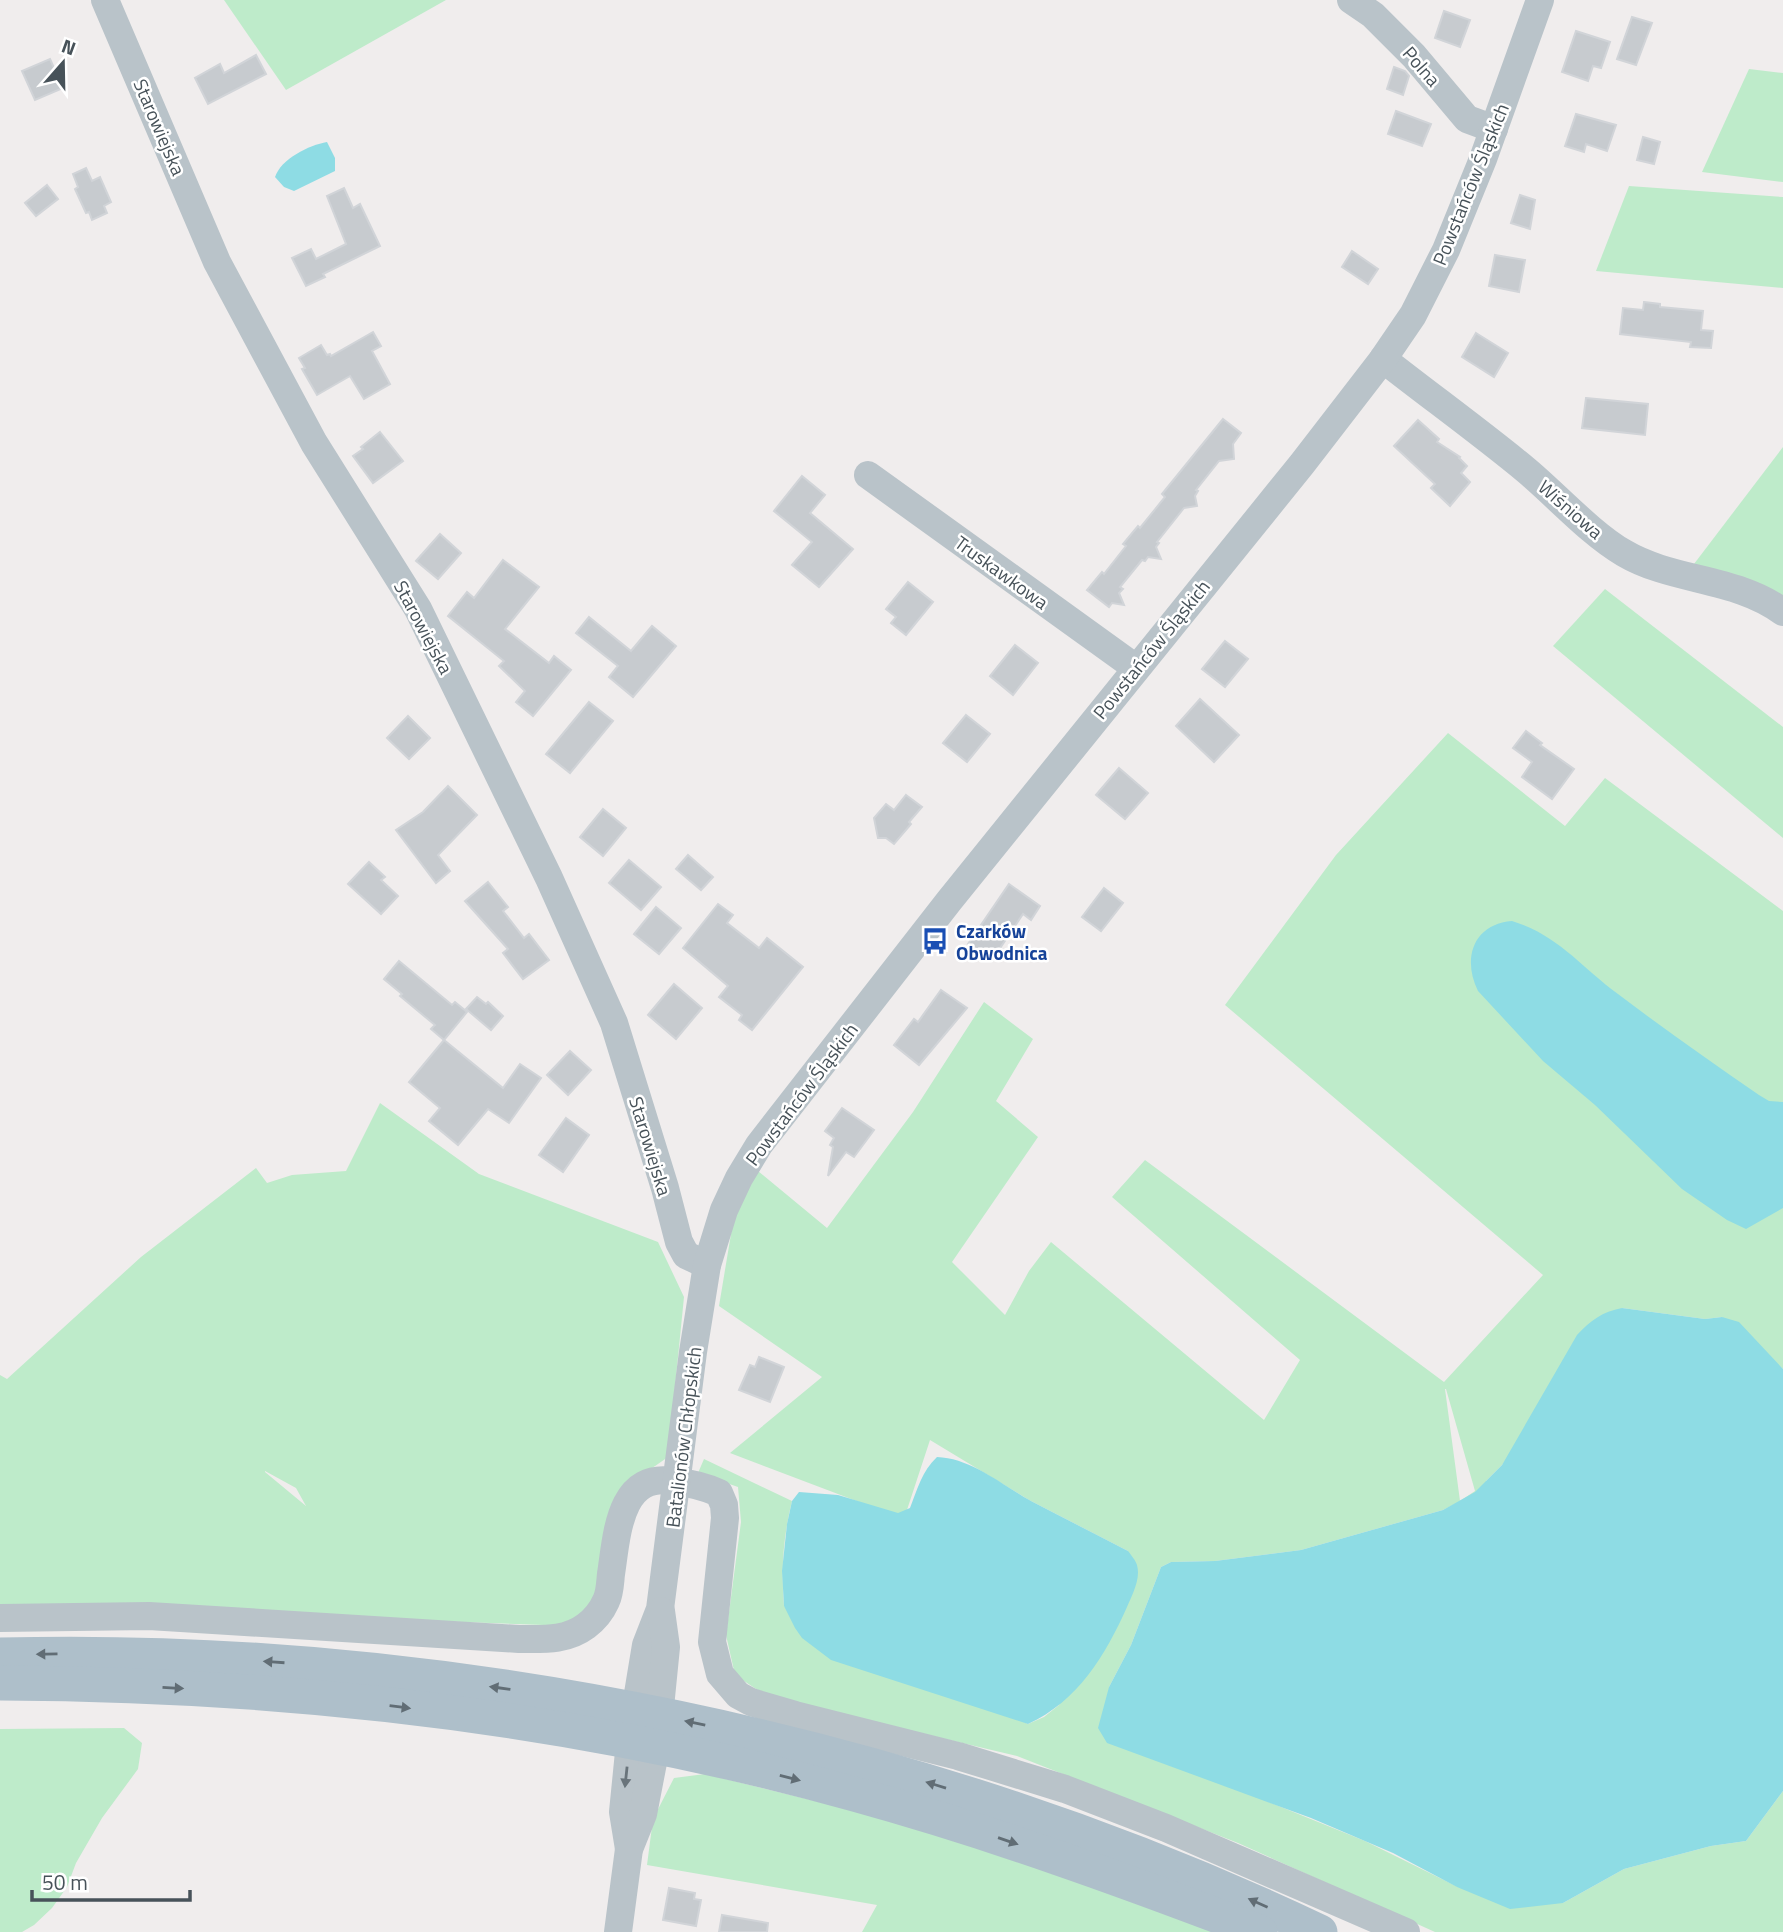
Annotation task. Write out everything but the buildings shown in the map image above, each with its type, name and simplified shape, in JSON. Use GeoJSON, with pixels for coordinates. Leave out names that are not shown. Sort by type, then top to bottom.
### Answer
{"type":"FeatureCollection","features":[{"type":"Feature","properties":{"kind":"main road"},"geometry":{"type":"LineString","coordinates":[[0,1655],[146,1655],[311,1665],[527,1692],[955,1823],[1260,1932]]}},
{"type":"Feature","properties":{"kind":"main road"},"geometry":{"type":"LineString","coordinates":[[0,1683],[105,1684],[352,1702],[496,1719],[645,1729],[801,1748],[1011,1808],[1090,1835],[1185,1872],[1320,1932]]}},
{"type":"Feature","properties":{"kind":"street","name":"Starowiejska"},"geometry":{"type":"LineString","coordinates":[[104,0],[217,262],[314,443],[418,609],[549,878],[614,1023],[665,1188],[678,1242],[686,1255],[707,1265]]}},
{"type":"Feature","properties":{"kind":"street","name":"Polna"},"geometry":{"type":"LineString","coordinates":[[1351,0],[1373,15],[1414,55],[1467,119],[1494,129]]}},
{"type":"Feature","properties":{"kind":"street","name":"Powstańców Śląskich"},"geometry":{"type":"LineString","coordinates":[[707,1265],[724,1210],[759,1145],[940,912],[1302,464],[1383,359],[1413,315],[1446,250],[1494,129],[1540,0]]}},
{"type":"Feature","properties":{"kind":"street","name":"Wiśniowa"},"geometry":{"type":"LineString","coordinates":[[1383,359],[1525,470],[1623,552],[1649,566],[1754,595],[1783,612]]}},
{"type":"Feature","properties":{"kind":"street","name":"Truskawkowa"},"geometry":{"type":"LineString","coordinates":[[868,475],[1136,668]]}},
{"type":"Feature","properties":{"kind":"street","name":"Batalionów Chłopskich"},"geometry":{"type":"LineString","coordinates":[[618,1932],[629,1849],[623,1812],[666,1647],[660,1609],[707,1265]]}},
{"type":"Feature","properties":{"kind":"street"},"geometry":{"type":"LineString","coordinates":[[0,1618],[149,1616],[519,1639],[565,1638],[586,1626],[607,1600],[619,1530],[627,1502],[635,1488],[660,1479],[713,1490],[719,1493],[725,1518],[712,1642],[720,1674],[738,1695],[751,1702],[795,1715],[958,1756],[1065,1789],[1166,1828],[1406,1932]]}},
{"type":"Feature","properties":{"kind":"green space"},"geometry":{"type":"Polygon","coordinates":[[[224,0],[446,0],[286,90],[224,0]]]}},
{"type":"Feature","properties":{"kind":"green space"},"geometry":{"type":"Polygon","coordinates":[[[1749,69],[1783,73],[1783,182],[1702,172],[1749,69]]]}},
{"type":"Feature","properties":{"kind":"green space"},"geometry":{"type":"Polygon","coordinates":[[[1629,186],[1783,197],[1783,288],[1596,271],[1629,186]]]}},
{"type":"Feature","properties":{"kind":"green space"},"geometry":{"type":"Polygon","coordinates":[[[1783,447],[1783,608],[1694,564],[1783,447]]]}},
{"type":"Feature","properties":{"kind":"green space"},"geometry":{"type":"Polygon","coordinates":[[[1605,589],[1783,727],[1783,838],[1553,646],[1605,589]]]}},
{"type":"Feature","properties":{"kind":"green space"},"geometry":{"type":"Polygon","coordinates":[[[1448,733],[1565,826],[1605,778],[1783,911],[1783,1369],[1722,1317],[1705,1319],[1622,1308],[1502,1465],[1486,1481],[1486,1506],[1459,1502],[1443,1510],[1301,1550],[1215,1561],[1171,1562],[1161,1567],[1131,1645],[1109,1687],[1242,1791],[1365,1841],[1458,1887],[1563,1903],[1624,1869],[1711,1846],[1746,1841],[1783,1791],[1783,1932],[1435,1932],[1238,1843],[1017,1756],[768,1697],[735,1675],[726,1635],[741,1522],[738,1487],[698,1473],[704,1459],[792,1501],[783,1554],[784,1606],[1028,1724],[1044,1717],[1059,1705],[1128,1551],[1029,1500],[930,1440],[904,1519],[730,1453],[822,1377],[719,1306],[734,1216],[758,1171],[827,1228],[913,1112],[984,1002],[1033,1039],[996,1101],[1038,1137],[952,1262],[1005,1315],[1029,1271],[1051,1242],[1264,1420],[1300,1360],[1112,1197],[1145,1160],[1444,1382],[1543,1275],[1225,1005],[1336,855],[1448,733]],[[1445,1389],[1460,1501],[1475,1491],[1446,1389],[1445,1389]]]}},
{"type":"Feature","properties":{"kind":"green space"},"geometry":{"type":"Polygon","coordinates":[[[380,1103],[479,1174],[658,1242],[684,1297],[668,1457],[625,1487],[596,1597],[572,1626],[0,1605],[0,1375],[7,1379],[141,1257],[256,1168],[267,1183],[292,1175],[346,1171],[380,1103]],[[265,1471],[306,1506],[296,1488],[265,1471]]]}},
{"type":"Feature","properties":{"kind":"green space"},"geometry":{"type":"Polygon","coordinates":[[[124,1728],[142,1743],[138,1769],[102,1818],[76,1863],[67,1887],[52,1908],[34,1925],[22,1932],[0,1932],[0,1729],[124,1728]]]}},
{"type":"Feature","properties":{"kind":"green space"},"geometry":{"type":"Polygon","coordinates":[[[705,1774],[942,1832],[1219,1932],[862,1932],[877,1905],[647,1865],[653,1819],[674,1778],[705,1774]]]}},
{"type":"Feature","properties":{"kind":"water"},"geometry":{"type":"Polygon","coordinates":[[[327,142],[335,158],[335,171],[294,191],[284,187],[275,177],[283,164],[296,154],[327,142]]]}},
{"type":"Feature","properties":{"kind":"water"},"geometry":{"type":"Polygon","coordinates":[[[1512,921],[1543,934],[1556,943],[1635,1007],[1759,1095],[1769,1101],[1783,1102],[1783,1208],[1746,1229],[1727,1220],[1682,1189],[1595,1105],[1543,1061],[1478,991],[1473,979],[1471,956],[1480,936],[1488,929],[1512,921]]]}},
{"type":"Feature","properties":{"kind":"water"},"geometry":{"type":"Polygon","coordinates":[[[1622,1308],[1705,1319],[1722,1317],[1739,1322],[1783,1369],[1783,1791],[1746,1841],[1711,1846],[1624,1869],[1563,1903],[1510,1909],[1457,1887],[1393,1853],[1311,1818],[1107,1743],[1098,1728],[1109,1687],[1131,1645],[1161,1567],[1171,1562],[1215,1561],[1301,1550],[1443,1510],[1475,1492],[1502,1465],[1577,1335],[1597,1317],[1622,1308]]]}},
{"type":"Feature","properties":{"kind":"water"},"geometry":{"type":"Polygon","coordinates":[[[937,1457],[962,1462],[986,1473],[1031,1501],[1128,1551],[1137,1565],[1138,1576],[1133,1592],[1099,1659],[1088,1675],[1061,1703],[1028,1724],[831,1660],[802,1638],[784,1606],[782,1571],[787,1524],[792,1501],[799,1492],[838,1495],[898,1513],[910,1508],[924,1475],[937,1457]]]}},
{"type":"Feature","properties":{"kind":"place","name":"Czarków Obwodnica"},"geometry":{"type":"Point","coordinates":[935,941]}}]}
